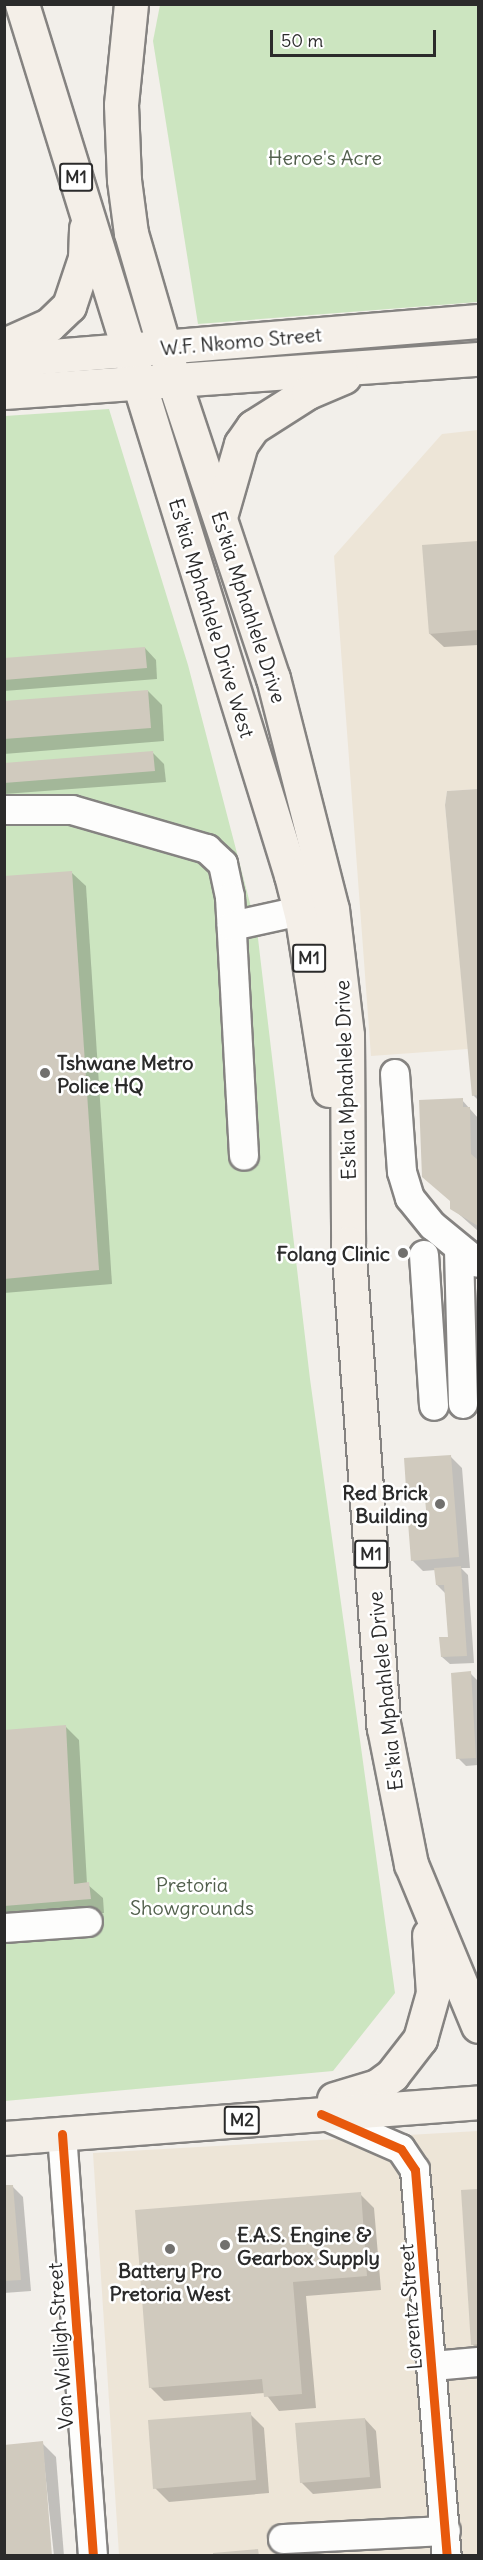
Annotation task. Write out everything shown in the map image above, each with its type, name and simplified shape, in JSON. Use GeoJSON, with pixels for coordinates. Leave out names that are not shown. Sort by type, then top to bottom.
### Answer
{"type":"FeatureCollection","features":[{"type":"Feature","properties":{"kind":"main road","name":"Es'kia Mphahlele Drive West"},"geometry":{"type":"LineString","coordinates":[[22,4],[300,911],[323,1041],[348,1243]]}},
{"type":"Feature","properties":{"kind":"main road","name":"Es'kia Mphahlele Drive"},"geometry":{"type":"LineString","coordinates":[[130,4],[122,105],[124,180],[131,233],[174,381],[273,678],[332,909],[341,971],[349,1084],[348,1243],[384,1728],[411,1864],[478,2026]]}},
{"type":"Feature","properties":{"kind":"main road"},"geometry":{"type":"LineString","coordinates":[[4,345],[49,325],[69,306],[85,258],[84,201]]}},
{"type":"Feature","properties":{"kind":"main road","name":"W.F. Nkomo Street"},"geometry":{"type":"LineString","coordinates":[[4,360],[478,321]]}},
{"type":"Feature","properties":{"kind":"main road","name":"W.F. Nkomo Street"},"geometry":{"type":"LineString","coordinates":[[4,392],[478,359]]}},
{"type":"Feature","properties":{"kind":"main road"},"geometry":{"type":"LineString","coordinates":[[220,517],[230,474],[241,444],[253,427],[308,392],[364,368]]}},
{"type":"Feature","properties":{"kind":"main road"},"geometry":{"type":"LineString","coordinates":[[236,2121],[363,2093],[392,2075],[412,2052],[427,2025],[434,1973],[431,1944],[411,1864]]}},
{"type":"Feature","properties":{"kind":"main road","name":"M2"},"geometry":{"type":"LineString","coordinates":[[4,2138],[478,2102]]}},
{"type":"Feature","properties":{"kind":"street"},"geometry":{"type":"LineString","coordinates":[[4,810],[72,810],[207,849],[223,864],[231,926],[244,1156]]}},
{"type":"Feature","properties":{"kind":"street"},"geometry":{"type":"LineString","coordinates":[[231,926],[300,911]]}},
{"type":"Feature","properties":{"kind":"street"},"geometry":{"type":"LineString","coordinates":[[395,1074],[402,1172],[410,1198],[469,1256],[463,1404]]}},
{"type":"Feature","properties":{"kind":"street"},"geometry":{"type":"LineString","coordinates":[[424,1255],[434,1407]]}},
{"type":"Feature","properties":{"kind":"street"},"geometry":{"type":"LineString","coordinates":[[4,1928],[88,1922]]}},
{"type":"Feature","properties":{"kind":"street","name":"Lorentz Street"},"geometry":{"type":"LineString","coordinates":[[321,2114],[401,2149],[415,2170],[447,2543]]}},
{"type":"Feature","properties":{"kind":"street","name":"Von Wielligh Street"},"geometry":{"type":"LineString","coordinates":[[62,2134],[93,2556]]}},
{"type":"Feature","properties":{"kind":"street"},"geometry":{"type":"LineString","coordinates":[[433,2366],[478,2362]]}},
{"type":"Feature","properties":{"kind":"street"},"geometry":{"type":"LineString","coordinates":[[283,2539],[447,2543]]}},
{"type":"Feature","properties":{"kind":"shaded area"},"geometry":{"type":"Polygon","coordinates":[[[478,430],[478,789],[447,791],[445,805],[468,1049],[371,1056],[334,556],[442,434],[478,430]]]}},
{"type":"Feature","properties":{"kind":"shaded area"},"geometry":{"type":"Polygon","coordinates":[[[478,2131],[478,2555],[119,2555],[93,2153],[478,2131]]]}},
{"type":"Feature","properties":{"kind":"green space","name":"Heroe's Acre"},"geometry":{"type":"Polygon","coordinates":[[[160,5],[478,5],[478,302],[198,324],[153,41],[160,5]]]}},
{"type":"Feature","properties":{"kind":"green space","name":"Pretoria Showgrounds"},"geometry":{"type":"Polygon","coordinates":[[[109,409],[188,665],[257,930],[310,1379],[395,1993],[333,2071],[5,2101],[5,416],[109,409]]]}},
{"type":"Feature","properties":{"kind":"building"},"geometry":{"type":"Polygon","coordinates":[[[478,541],[478,630],[429,634],[422,545],[478,541]]]}},
{"type":"Feature","properties":{"kind":"building"},"geometry":{"type":"Polygon","coordinates":[[[145,647],[147,668],[4,680],[4,658],[145,647]]]}},
{"type":"Feature","properties":{"kind":"building"},"geometry":{"type":"Polygon","coordinates":[[[148,690],[151,728],[4,739],[4,701],[148,690]]]}},
{"type":"Feature","properties":{"kind":"building"},"geometry":{"type":"Polygon","coordinates":[[[153,751],[155,771],[4,783],[4,763],[153,751]]]}},
{"type":"Feature","properties":{"kind":"building"},"geometry":{"type":"Polygon","coordinates":[[[478,789],[478,1095],[472,1096],[445,805],[447,791],[478,789]]]}},
{"type":"Feature","properties":{"kind":"building","name":"Tshwane Metro Police HQ"},"geometry":{"type":"Polygon","coordinates":[[[72,871],[99,1270],[4,1279],[4,876],[72,871]]]}},
{"type":"Feature","properties":{"kind":"building"},"geometry":{"type":"Polygon","coordinates":[[[463,1098],[463,1107],[470,1107],[471,1154],[478,1160],[478,1226],[450,1209],[450,1201],[422,1177],[419,1100],[463,1098]]]}},
{"type":"Feature","properties":{"kind":"building","name":"Red Brick Building"},"geometry":{"type":"Polygon","coordinates":[[[451,1455],[459,1557],[411,1561],[408,1522],[427,1521],[424,1487],[406,1488],[404,1458],[451,1455]]]}},
{"type":"Feature","properties":{"kind":"building"},"geometry":{"type":"Polygon","coordinates":[[[461,1566],[467,1656],[441,1657],[439,1637],[448,1637],[444,1585],[436,1585],[434,1568],[461,1566]]]}},
{"type":"Feature","properties":{"kind":"building"},"geometry":{"type":"Polygon","coordinates":[[[471,1671],[476,1758],[456,1759],[451,1673],[471,1671]]]}},
{"type":"Feature","properties":{"kind":"building"},"geometry":{"type":"Polygon","coordinates":[[[66,1725],[74,1884],[89,1882],[91,1899],[4,1906],[4,1730],[66,1725]]]}},
{"type":"Feature","properties":{"kind":"building"},"geometry":{"type":"Polygon","coordinates":[[[4,2185],[13,2185],[21,2280],[4,2281],[4,2185]]]}},
{"type":"Feature","properties":{"kind":"building"},"geometry":{"type":"Polygon","coordinates":[[[478,2189],[478,2344],[471,2345],[461,2190],[478,2189]]]}},
{"type":"Feature","properties":{"kind":"building"},"geometry":{"type":"Polygon","coordinates":[[[361,2192],[367,2276],[293,2282],[302,2394],[264,2397],[262,2379],[149,2388],[135,2210],[361,2192]]]}},
{"type":"Feature","properties":{"kind":"building"},"geometry":{"type":"Polygon","coordinates":[[[251,2412],[256,2480],[153,2489],[148,2420],[251,2412]]]}},
{"type":"Feature","properties":{"kind":"building"},"geometry":{"type":"Polygon","coordinates":[[[365,2418],[370,2477],[300,2483],[295,2423],[365,2418]]]}},
{"type":"Feature","properties":{"kind":"building"},"geometry":{"type":"Polygon","coordinates":[[[43,2441],[52,2556],[4,2556],[4,2445],[43,2441]]]}},
{"type":"Feature","properties":{"kind":"building"},"geometry":{"type":"Polygon","coordinates":[[[258,2549],[259,2556],[213,2556],[213,2553],[258,2549]]]}},
{"type":"Feature","properties":{"kind":"cycle path"},"geometry":{"type":"LineString","coordinates":[[321,2114],[401,2149],[415,2170],[447,2556]]}},
{"type":"Feature","properties":{"kind":"cycle path"},"geometry":{"type":"LineString","coordinates":[[62,2134],[93,2556]]}},
{"type":"Feature","properties":{"kind":"place","name":"Tshwane Metro Police HQ"},"geometry":{"type":"Point","coordinates":[45,1073]}},
{"type":"Feature","properties":{"kind":"place","name":"Folang Clinic"},"geometry":{"type":"Point","coordinates":[403,1253]}},
{"type":"Feature","properties":{"kind":"place","name":"Red Brick Building"},"geometry":{"type":"Point","coordinates":[440,1504]}},
{"type":"Feature","properties":{"kind":"place","name":"E.A.S. Engine & Gearbox Supply"},"geometry":{"type":"Point","coordinates":[225,2245]}},
{"type":"Feature","properties":{"kind":"place","name":"Battery Pro Pretoria West"},"geometry":{"type":"Point","coordinates":[170,2249]}}]}
